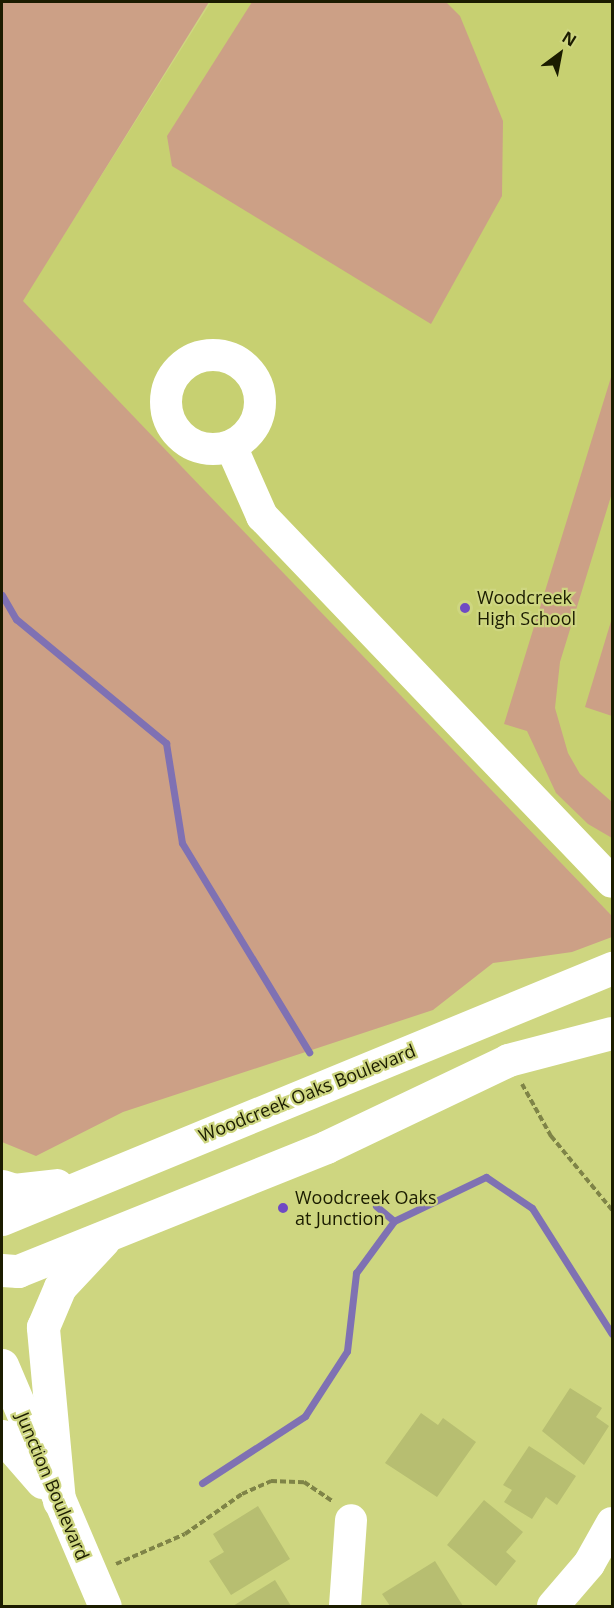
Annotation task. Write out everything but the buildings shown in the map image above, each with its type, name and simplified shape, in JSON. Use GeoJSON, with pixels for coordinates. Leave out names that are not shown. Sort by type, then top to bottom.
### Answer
{"type":"FeatureCollection","features":[{"type":"Feature","properties":{"kind":"main road","name":"Woodcreek Oaks Boulevard"},"geometry":{"type":"LineString","coordinates":[[2,1219],[91,1180],[612,968]]}},
{"type":"Feature","properties":{"kind":"main road"},"geometry":{"type":"LineString","coordinates":[[2,1270],[18,1271],[326,1147],[508,1060],[612,1033]]}},
{"type":"Feature","properties":{"kind":"main road"},"geometry":{"type":"LineString","coordinates":[[2,1186],[14,1190],[91,1180]]}},
{"type":"Feature","properties":{"kind":"main road"},"geometry":{"type":"LineString","coordinates":[[59,1501],[43,1327],[60,1287],[111,1233]]}},
{"type":"Feature","properties":{"kind":"main road","name":"Junction Boulevard"},"geometry":{"type":"LineString","coordinates":[[2,1365],[105,1606]]}},
{"type":"Feature","properties":{"kind":"main road"},"geometry":{"type":"LineString","coordinates":[[2,1436],[59,1501]]}},
{"type":"Feature","properties":{"kind":"street"},"geometry":{"type":"LineString","coordinates":[[231,446],[262,516],[612,882]]}},
{"type":"Feature","properties":{"kind":"street"},"geometry":{"type":"LineString","coordinates":[[345,1606],[351,1520]]}},
{"type":"Feature","properties":{"kind":"street"},"geometry":{"type":"LineString","coordinates":[[553,1606],[589,1564],[612,1523]]}},
{"type":"Feature","properties":{"kind":"path"},"geometry":{"type":"LineString","coordinates":[[508,1060],[551,1136],[612,1210]]}},
{"type":"Feature","properties":{"kind":"path"},"geometry":{"type":"LineString","coordinates":[[91,1574],[184,1534],[242,1494],[271,1481],[312,1485],[351,1520]]}},
{"type":"Feature","properties":{"kind":"shaded area"},"geometry":{"type":"Polygon","coordinates":[[[2,2],[209,2],[23,301],[612,916],[612,937],[572,952],[493,963],[433,1010],[123,1112],[36,1156],[2,1142],[2,2]]]}},
{"type":"Feature","properties":{"kind":"shaded area","name":"Woodcreek High School"},"geometry":{"type":"Polygon","coordinates":[[[211,2],[612,2],[612,916],[22,301],[211,2]]]}},
{"type":"Feature","properties":{"kind":"shaded area"},"geometry":{"type":"Polygon","coordinates":[[[252,2],[446,2],[460,16],[503,121],[502,196],[431,324],[172,166],[167,136],[252,2]]]}},
{"type":"Feature","properties":{"kind":"shaded area"},"geometry":{"type":"Polygon","coordinates":[[[612,374],[612,493],[560,662],[555,708],[568,753],[580,774],[612,802],[612,838],[588,824],[556,793],[527,731],[504,724],[612,374]]]}},
{"type":"Feature","properties":{"kind":"shaded area"},"geometry":{"type":"Polygon","coordinates":[[[612,618],[612,716],[585,707],[612,618]]]}},
{"type":"Feature","properties":{"kind":"waterway"},"geometry":{"type":"LineString","coordinates":[[2,595],[16,619],[166,743],[182,843],[309,1052]]}},
{"type":"Feature","properties":{"kind":"waterway"},"geometry":{"type":"LineString","coordinates":[[376,1206],[394,1221],[486,1177],[532,1208],[612,1334]]}},
{"type":"Feature","properties":{"kind":"waterway"},"geometry":{"type":"LineString","coordinates":[[202,1483],[305,1416],[347,1351],[356,1273],[394,1221]]}},
{"type":"Feature","properties":{"kind":"place","name":"Woodcreek High School"},"geometry":{"type":"Point","coordinates":[465,608]}},
{"type":"Feature","properties":{"kind":"place","name":"Woodcreek Oaks at Junction"},"geometry":{"type":"Point","coordinates":[283,1208]}}]}
